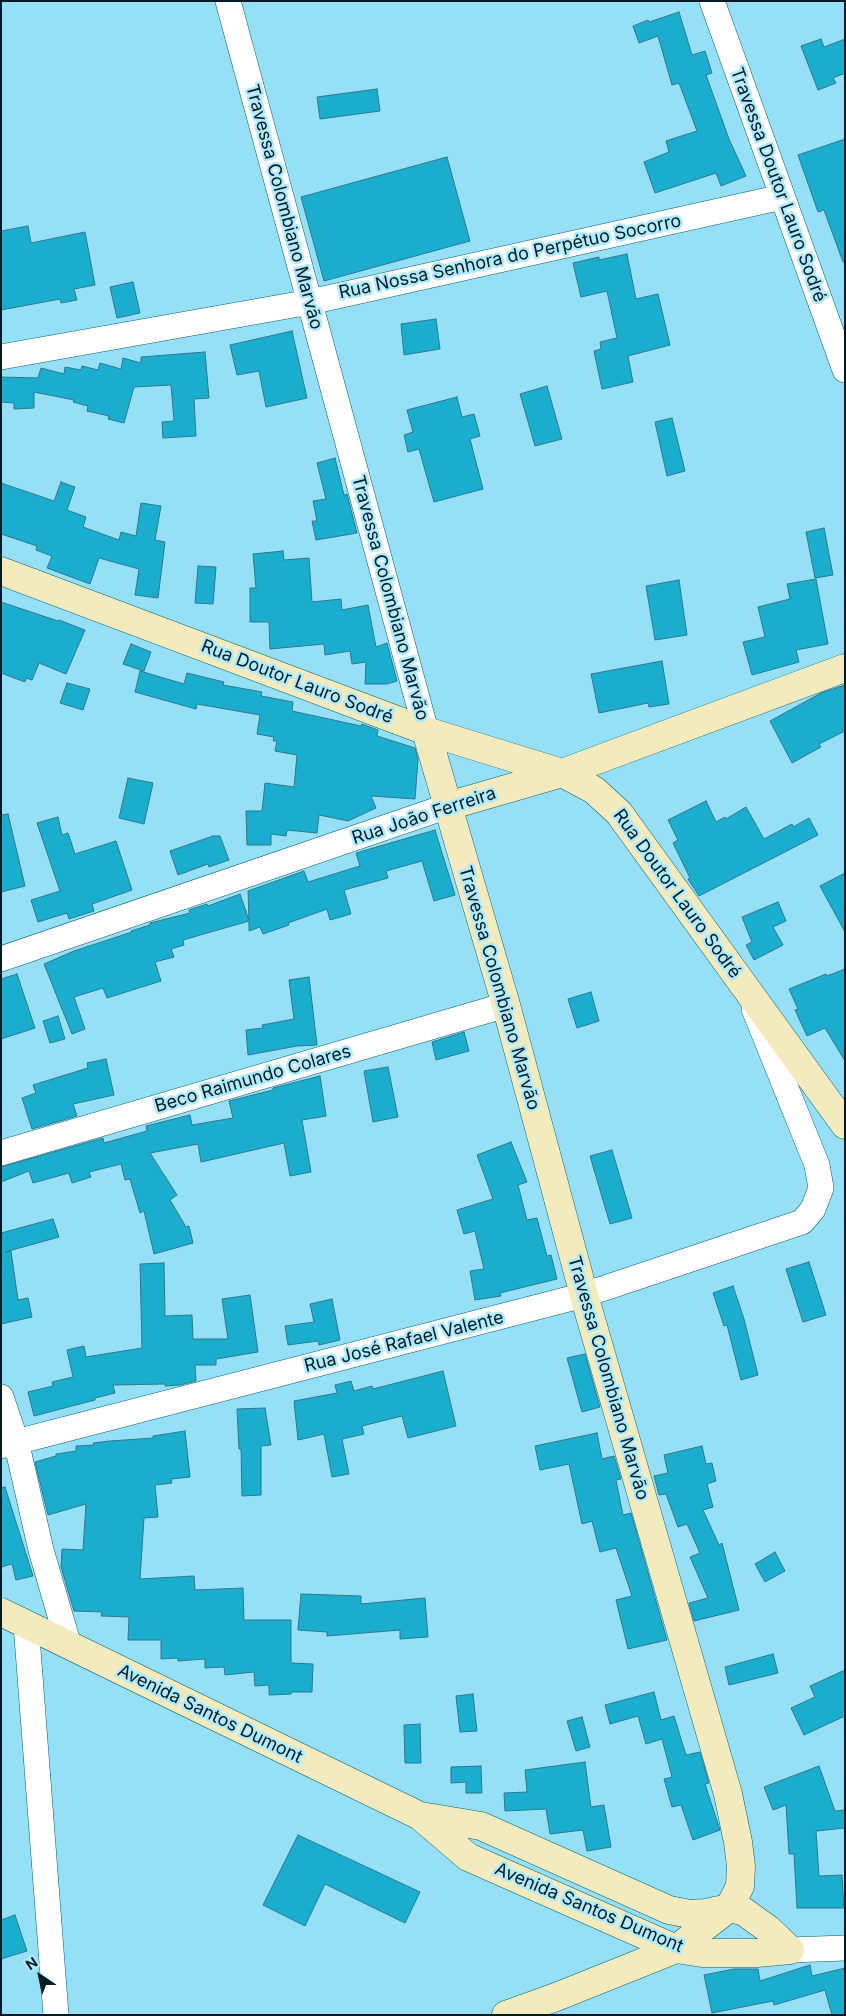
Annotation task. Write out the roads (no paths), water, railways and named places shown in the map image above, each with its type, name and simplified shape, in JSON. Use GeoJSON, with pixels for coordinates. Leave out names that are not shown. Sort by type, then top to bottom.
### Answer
{"type":"FeatureCollection","features":[{"type":"Feature","properties":{"kind":"street","name":"Travessa Colombiano Marvão"},"geometry":{"type":"LineString","coordinates":[[228,1],[426,730],[506,1005],[584,1295],[732,1810],[741,1866],[740,1886],[729,1908],[676,1949]]}},
{"type":"Feature","properties":{"kind":"street","name":"Travessa Doutor Lauro Sodré"},"geometry":{"type":"LineString","coordinates":[[712,1],[845,370]]}},
{"type":"Feature","properties":{"kind":"street","name":"Rua Nossa Senhora do Perpétuo Socorro"},"geometry":{"type":"LineString","coordinates":[[1,357],[310,302],[782,197]]}},
{"type":"Feature","properties":{"kind":"street","name":"Rua Doutor Lauro Sodré"},"geometry":{"type":"LineString","coordinates":[[1,571],[426,730],[562,773],[594,790],[619,813],[845,1125]]}},
{"type":"Feature","properties":{"kind":"street","name":"Rua João Ferreira"},"geometry":{"type":"LineString","coordinates":[[1,959],[448,806],[562,773],[845,668]]}},
{"type":"Feature","properties":{"kind":"street","name":"Rua José Rafael Valente"},"geometry":{"type":"LineString","coordinates":[[8,1444],[584,1295],[802,1222],[813,1209],[821,1188],[817,1165],[746,988]]}},
{"type":"Feature","properties":{"kind":"street","name":"Beco Raimundo Colares"},"geometry":{"type":"LineString","coordinates":[[1,1153],[506,1005]]}},
{"type":"Feature","properties":{"kind":"street"},"geometry":{"type":"LineString","coordinates":[[1,1397],[8,1444],[69,1646]]}},
{"type":"Feature","properties":{"kind":"street","name":"Avenida Santos Dumont"},"geometry":{"type":"LineString","coordinates":[[1,1612],[420,1816],[468,1857],[676,1949],[702,1953],[757,1953],[790,1950]]}},
{"type":"Feature","properties":{"kind":"street"},"geometry":{"type":"LineString","coordinates":[[26,1624],[56,2015]]}},
{"type":"Feature","properties":{"kind":"street","name":"Avenida Santos Dumont"},"geometry":{"type":"LineString","coordinates":[[420,1816],[481,1826],[669,1910],[690,1914],[706,1914],[729,1908]]}},
{"type":"Feature","properties":{"kind":"street"},"geometry":{"type":"LineString","coordinates":[[729,1908],[743,1912],[756,1919],[790,1950],[845,1948]]}},
{"type":"Feature","properties":{"kind":"street"},"geometry":{"type":"LineString","coordinates":[[506,2015],[676,1949]]}}]}
